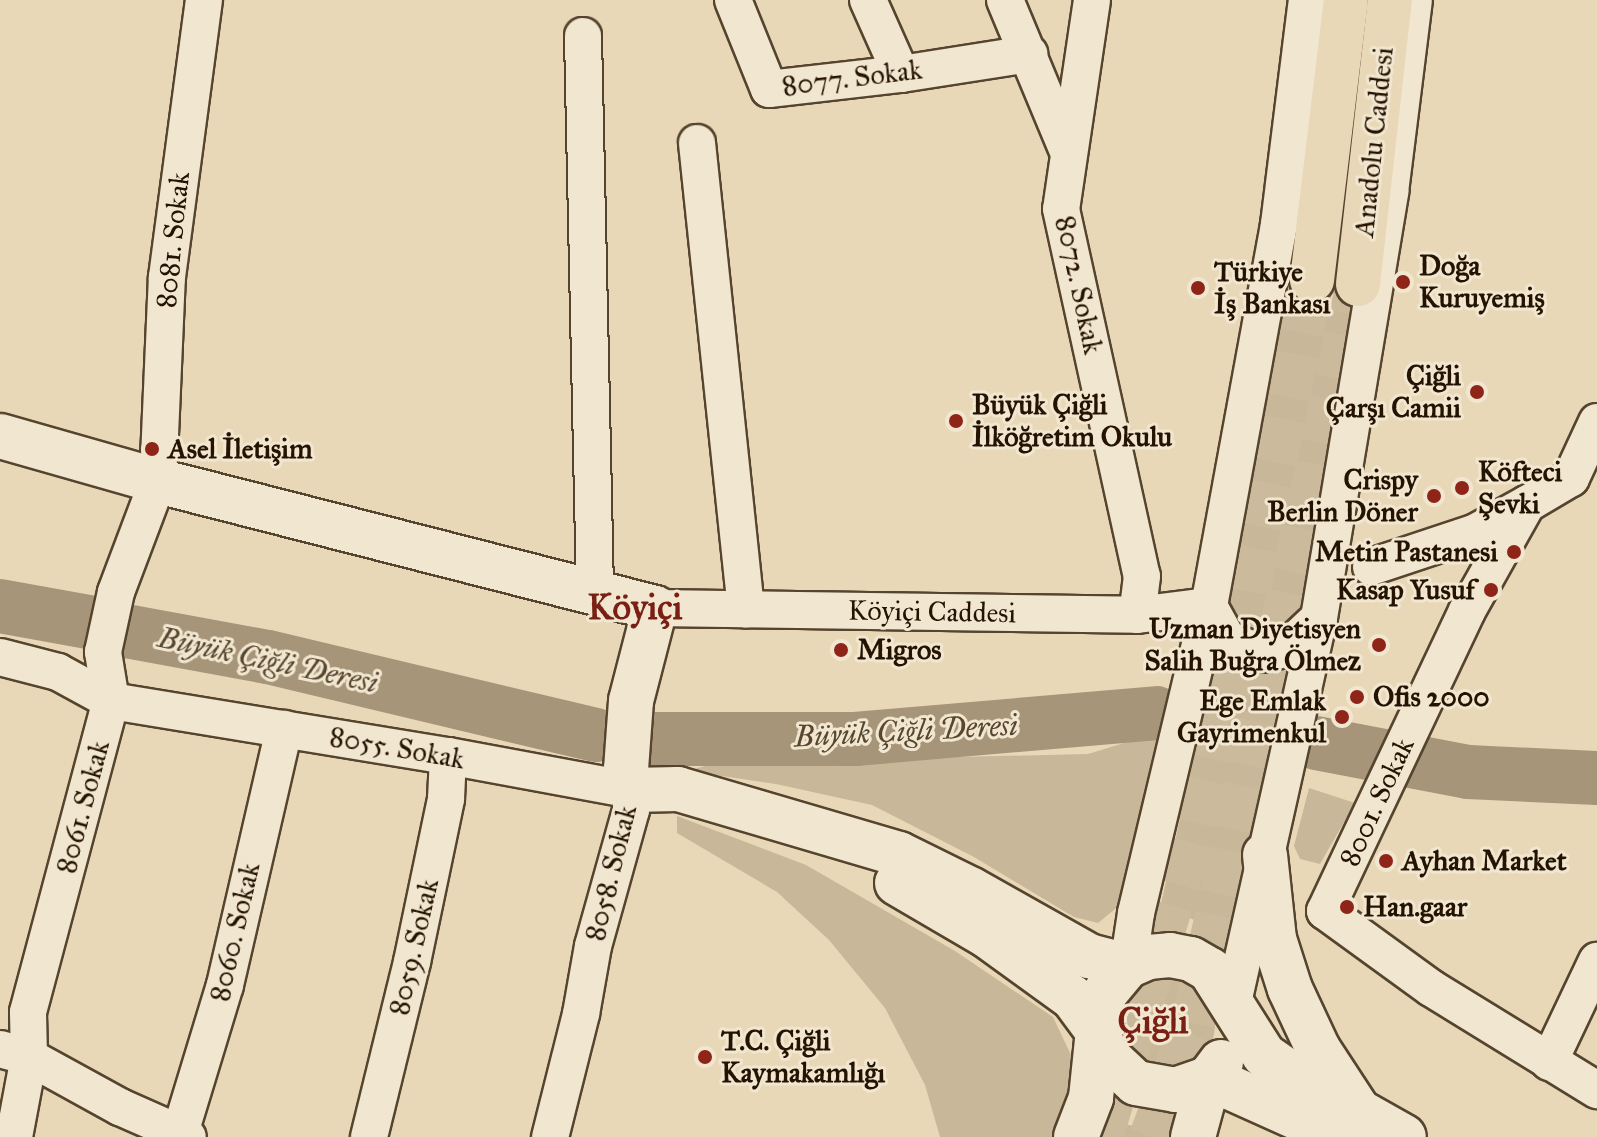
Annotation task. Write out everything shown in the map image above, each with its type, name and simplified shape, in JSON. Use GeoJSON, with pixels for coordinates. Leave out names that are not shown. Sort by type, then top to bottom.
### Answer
{"type":"FeatureCollection","features":[{"type":"Feature","properties":{"kind":"highway","name":"Anadolu Caddesi"},"geometry":{"type":"LineString","coordinates":[[1312,280],[1346,0]]}},
{"type":"Feature","properties":{"kind":"highway","name":"Anadolu Caddesi"},"geometry":{"type":"LineString","coordinates":[[1358,284],[1390,0]]}},
{"type":"Feature","properties":{"kind":"street","name":"8081. Sokak"},"geometry":{"type":"LineString","coordinates":[[158,481],[167,277],[204,0]]}},
{"type":"Feature","properties":{"kind":"street","name":"8077. Sokak"},"geometry":{"type":"LineString","coordinates":[[733,0],[769,89],[901,74],[1029,54]]}},
{"type":"Feature","properties":{"kind":"street"},"geometry":{"type":"LineString","coordinates":[[868,0],[901,74]]}},
{"type":"Feature","properties":{"kind":"street"},"geometry":{"type":"LineString","coordinates":[[1005,0],[1069,154]]}},
{"type":"Feature","properties":{"kind":"street","name":"8072. Sokak"},"geometry":{"type":"LineString","coordinates":[[1092,0],[1061,209],[1142,576],[1137,615]]}},
{"type":"Feature","properties":{"kind":"street"},"geometry":{"type":"LineString","coordinates":[[1128,966],[1136,913],[1209,606],[1279,224],[1307,0]]}},
{"type":"Feature","properties":{"kind":"street"},"geometry":{"type":"LineString","coordinates":[[1193,1137],[1209,1078],[1231,1043],[1232,1007],[1319,618],[1390,192],[1414,0]]}},
{"type":"Feature","properties":{"kind":"street"},"geometry":{"type":"LineString","coordinates":[[583,36],[595,592]]}},
{"type":"Feature","properties":{"kind":"street"},"geometry":{"type":"LineString","coordinates":[[697,143],[746,609]]}},
{"type":"Feature","properties":{"kind":"street"},"geometry":{"type":"LineString","coordinates":[[1371,567],[1476,532],[1571,478],[1597,422]]}},
{"type":"Feature","properties":{"kind":"street"},"geometry":{"type":"LineString","coordinates":[[0,436],[158,481],[655,608]]}},
{"type":"Feature","properties":{"kind":"street","name":"8061. Sokak"},"geometry":{"type":"LineString","coordinates":[[14,1137],[14,1053],[28,1012],[111,701],[103,652],[116,592],[158,481]]}},
{"type":"Feature","properties":{"kind":"street","name":"8001. Sokak"},"geometry":{"type":"LineString","coordinates":[[1527,504],[1467,611],[1325,911],[1431,988],[1597,1090]]}},
{"type":"Feature","properties":{"kind":"street"},"geometry":{"type":"LineString","coordinates":[[1209,606],[1227,639],[1262,654],[1286,649],[1319,618]]}},
{"type":"Feature","properties":{"kind":"street","name":"Köyiçi Caddesi"},"geometry":{"type":"LineString","coordinates":[[655,608],[1137,615],[1209,606]]}},
{"type":"Feature","properties":{"kind":"street","name":"8058. Sokak"},"geometry":{"type":"LineString","coordinates":[[550,1137],[581,1014],[593,946],[631,810],[628,780],[631,701],[655,608]]}},
{"type":"Feature","properties":{"kind":"street","name":"8055. Sokak"},"geometry":{"type":"LineString","coordinates":[[0,657],[58,672],[111,701],[448,756],[678,789],[798,825]]}},
{"type":"Feature","properties":{"kind":"street","name":"8060. Sokak"},"geometry":{"type":"LineString","coordinates":[[184,1135],[225,985],[284,729]]}},
{"type":"Feature","properties":{"kind":"street","name":"8059. Sokak"},"geometry":{"type":"LineString","coordinates":[[369,1137],[412,962],[446,799],[448,756]]}},
{"type":"Feature","properties":{"kind":"street"},"geometry":{"type":"LineString","coordinates":[[798,825],[899,854],[970,889],[1089,956],[1128,966]]}},
{"type":"Feature","properties":{"kind":"street"},"geometry":{"type":"LineString","coordinates":[[798,825],[986,935],[1073,998],[1099,1033],[1105,1054],[1136,1083],[1175,1090],[1209,1078],[1345,1127],[1404,1137]]}},
{"type":"Feature","properties":{"kind":"street"},"geometry":{"type":"LineString","coordinates":[[1265,855],[1274,939],[1290,989],[1318,1049],[1345,1127]]}},
{"type":"Feature","properties":{"kind":"street"},"geometry":{"type":"LineString","coordinates":[[1076,1137],[1091,1098],[1105,993],[1128,966],[1148,957],[1170,955],[1191,959],[1210,970],[1224,987],[1232,1007],[1264,1055],[1287,1071],[1345,1127]]}},
{"type":"Feature","properties":{"kind":"street"},"geometry":{"type":"LineString","coordinates":[[1549,1062],[1597,961]]}},
{"type":"Feature","properties":{"kind":"street"},"geometry":{"type":"LineString","coordinates":[[14,1053],[120,1107],[184,1135]]}},
{"type":"Feature","properties":{"kind":"street"},"geometry":{"type":"LineString","coordinates":[[1264,1137],[1345,1127]]}},
{"type":"Feature","properties":{"kind":"shaded area"},"geometry":{"type":"Polygon","coordinates":[[[1282,300],[1352,311],[1305,604],[1292,624],[1258,631],[1229,607],[1226,593],[1282,300]]]}},
{"type":"Feature","properties":{"kind":"shaded area"},"geometry":{"type":"Polygon","coordinates":[[[1217,653],[1253,674],[1291,668],[1235,926],[1194,920],[1161,904],[1217,653]]]}},
{"type":"Feature","properties":{"kind":"shaded area"},"geometry":{"type":"Polygon","coordinates":[[[1160,732],[1130,888],[1120,905],[1098,923],[1074,917],[974,857],[872,805],[776,784],[688,771],[747,753],[958,757],[1088,754],[1160,732]]]}},
{"type":"Feature","properties":{"kind":"shaded area"},"geometry":{"type":"Polygon","coordinates":[[[1309,788],[1355,803],[1320,864],[1300,859],[1294,846],[1309,788]]]}},
{"type":"Feature","properties":{"kind":"shaded area"},"geometry":{"type":"Polygon","coordinates":[[[677,816],[806,865],[955,951],[1053,1017],[1079,1072],[1062,1137],[940,1137],[925,1085],[885,1008],[829,940],[777,892],[677,833],[677,816]]]}},
{"type":"Feature","properties":{"kind":"shaded area"},"geometry":{"type":"Polygon","coordinates":[[[1170,980],[1187,984],[1202,993],[1211,1008],[1215,1025],[1211,1042],[1202,1057],[1187,1066],[1170,1070],[1153,1066],[1138,1057],[1129,1042],[1125,1025],[1129,1008],[1138,993],[1153,984],[1170,980]]]}},
{"type":"Feature","properties":{"kind":"shaded area"},"geometry":{"type":"Polygon","coordinates":[[[1100,1120],[1140,1127],[1165,1137],[1094,1137],[1100,1120]]]}},
{"type":"Feature","properties":{"kind":"waterway","name":"Büyük Çiğli Deresi"},"geometry":{"type":"LineString","coordinates":[[0,606],[88,622]]}},
{"type":"Feature","properties":{"kind":"waterway","name":"Büyük Çiğli Deresi"},"geometry":{"type":"LineString","coordinates":[[126,631],[268,657],[596,735]]}},
{"type":"Feature","properties":{"kind":"waterway","name":"Büyük Çiğli Deresi"},"geometry":{"type":"LineString","coordinates":[[655,739],[855,739],[1157,713]]}},
{"type":"Feature","properties":{"kind":"waterway","name":"Büyük Çiğli Deresi"},"geometry":{"type":"LineString","coordinates":[[1316,743],[1468,772],[1597,778]]}},
{"type":"Feature","properties":{"kind":"tunnel"},"geometry":{"type":"LineString","coordinates":[[1101,1137],[1196,823],[1235,656],[1312,280]]}},
{"type":"Feature","properties":{"kind":"tunnel"},"geometry":{"type":"LineString","coordinates":[[1151,1137],[1193,1023],[1358,284]]}},
{"type":"Feature","properties":{"kind":"place","name":"Doğa Kuruyemiş"},"geometry":{"type":"Point","coordinates":[1403,282]}},
{"type":"Feature","properties":{"kind":"place","name":"Türkiye İş Bankası"},"geometry":{"type":"Point","coordinates":[1198,288]}},
{"type":"Feature","properties":{"kind":"place","name":"Çiğli Çarşı Camii"},"geometry":{"type":"Point","coordinates":[1477,392]}},
{"type":"Feature","properties":{"kind":"place","name":"Büyük Çiğli İlköğretim Okulu"},"geometry":{"type":"Point","coordinates":[956,421]}},
{"type":"Feature","properties":{"kind":"place","name":"Asel İletişim"},"geometry":{"type":"Point","coordinates":[152,449]}},
{"type":"Feature","properties":{"kind":"place","name":"Köfteci Şevki"},"geometry":{"type":"Point","coordinates":[1462,488]}},
{"type":"Feature","properties":{"kind":"place","name":"Crispy Berlin Döner"},"geometry":{"type":"Point","coordinates":[1434,496]}},
{"type":"Feature","properties":{"kind":"place","name":"Metin Pastanesi"},"geometry":{"type":"Point","coordinates":[1514,552]}},
{"type":"Feature","properties":{"kind":"place","name":"Kasap Yusuf"},"geometry":{"type":"Point","coordinates":[1491,590]}},
{"type":"Feature","properties":{"kind":"place","name":"Uzman Diyetisyen Salih Buğra Ölmez"},"geometry":{"type":"Point","coordinates":[1379,645]}},
{"type":"Feature","properties":{"kind":"place","name":"Migros"},"geometry":{"type":"Point","coordinates":[841,650]}},
{"type":"Feature","properties":{"kind":"place","name":"Ofis 2000"},"geometry":{"type":"Point","coordinates":[1357,697]}},
{"type":"Feature","properties":{"kind":"place","name":"Ege Emlak Gayrimenkul"},"geometry":{"type":"Point","coordinates":[1342,717]}},
{"type":"Feature","properties":{"kind":"place","name":"Ayhan Market"},"geometry":{"type":"Point","coordinates":[1386,861]}},
{"type":"Feature","properties":{"kind":"place","name":"Han.gaar"},"geometry":{"type":"Point","coordinates":[1347,907]}},
{"type":"Feature","properties":{"kind":"place","name":"T.C. Çiğli Kaymakamlığı"},"geometry":{"type":"Point","coordinates":[705,1057]}},
{"type":"Feature","properties":{"kind":"district","name":"Köyiçi"},"geometry":{"type":"Point","coordinates":[635,608]}},
{"type":"Feature","properties":{"kind":"district","name":"Çiğli"},"geometry":{"type":"Point","coordinates":[1153,1022]}}]}
